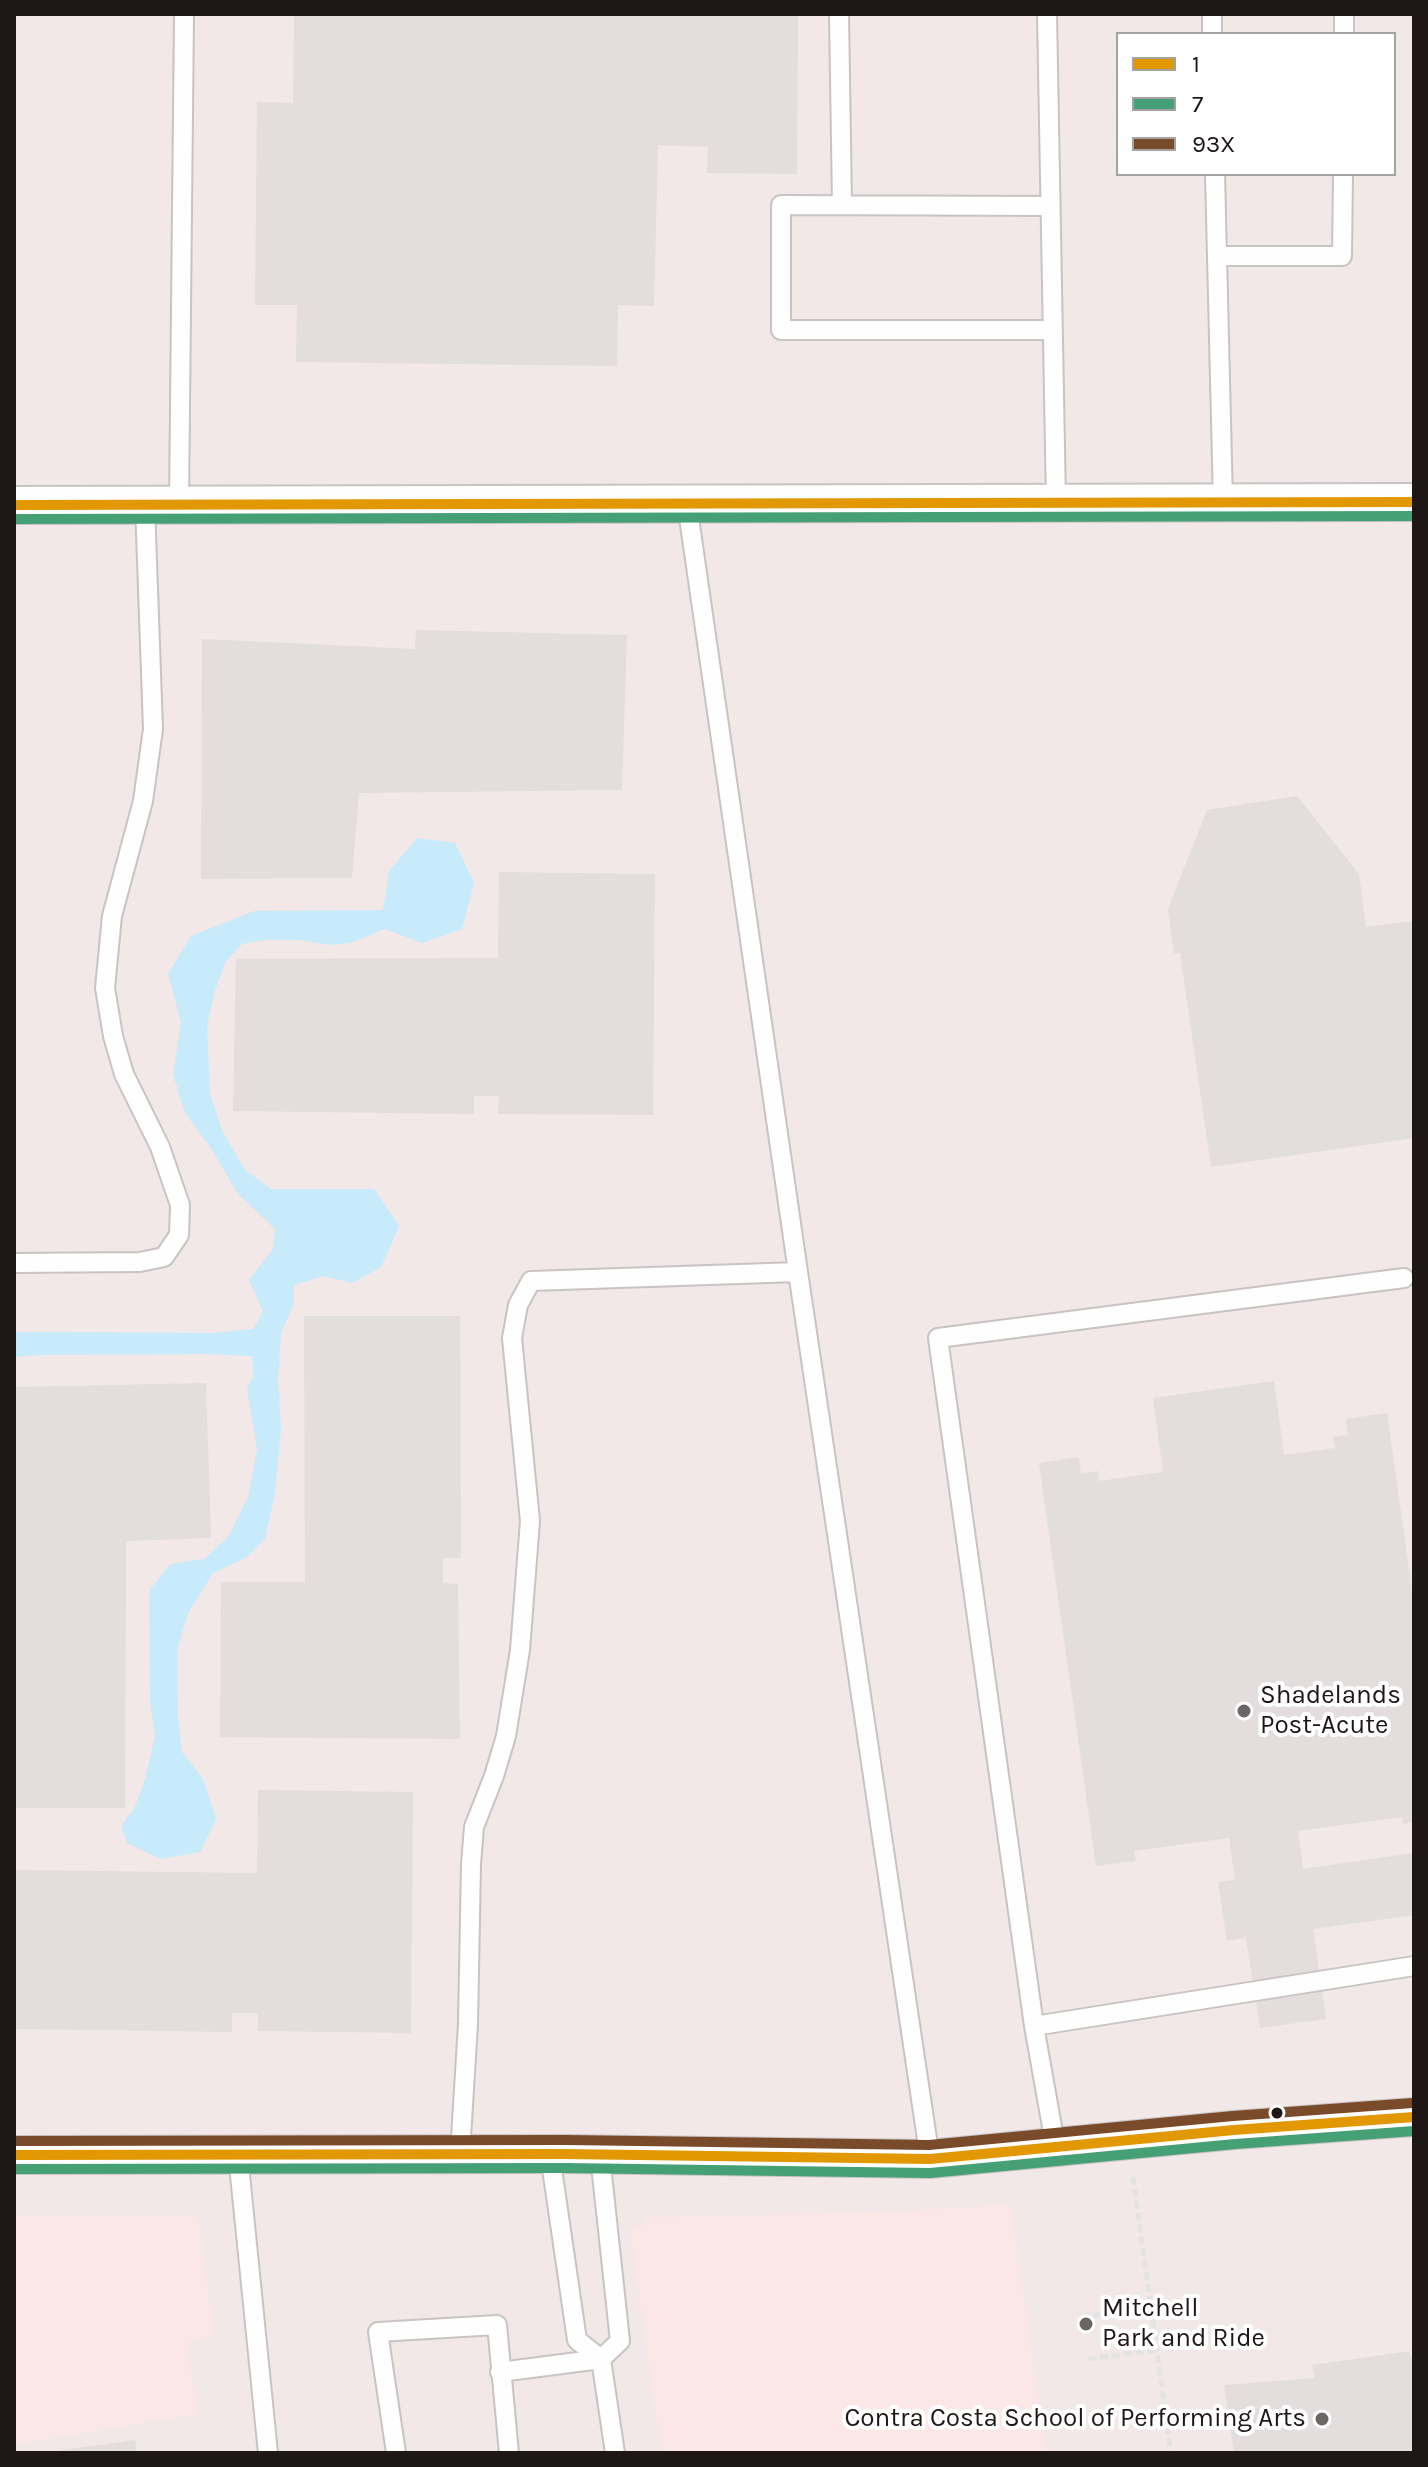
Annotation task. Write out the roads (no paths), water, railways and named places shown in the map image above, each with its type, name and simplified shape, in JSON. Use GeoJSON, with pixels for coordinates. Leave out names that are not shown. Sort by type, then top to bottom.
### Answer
{"type":"FeatureCollection","features":[{"type":"Feature","properties":{"kind":"street"},"geometry":{"type":"LineString","coordinates":[[14,505],[1414,502]]}},
{"type":"Feature","properties":{"kind":"street"},"geometry":{"type":"LineString","coordinates":[[14,2155],[460,2154],[930,2159],[1234,2130],[1414,2117]]}},
{"type":"Feature","properties":{"kind":"lane"},"geometry":{"type":"LineString","coordinates":[[14,1263],[140,1262],[164,1257],[179,1235],[180,1205],[160,1147],[124,1074],[113,1036],[105,988],[112,916],[143,801],[153,729],[184,14]]}},
{"type":"Feature","properties":{"kind":"lane"},"geometry":{"type":"LineString","coordinates":[[839,14],[842,205]]}},
{"type":"Feature","properties":{"kind":"lane"},"geometry":{"type":"LineString","coordinates":[[1047,14],[1056,503]]}},
{"type":"Feature","properties":{"kind":"lane"},"geometry":{"type":"LineString","coordinates":[[1215,176],[1223,502]]}},
{"type":"Feature","properties":{"kind":"lane"},"geometry":{"type":"LineString","coordinates":[[1217,256],[1342,256],[1343,176]]}},
{"type":"Feature","properties":{"kind":"lane"},"geometry":{"type":"LineString","coordinates":[[1050,206],[781,205],[781,330],[1053,330]]}},
{"type":"Feature","properties":{"kind":"lane"},"geometry":{"type":"LineString","coordinates":[[687,504],[930,2159]]}},
{"type":"Feature","properties":{"kind":"lane"},"geometry":{"type":"LineString","coordinates":[[460,2154],[468,2024],[474,1827],[494,1776],[508,1722],[520,1650],[530,1521],[512,1338],[518,1305],[531,1281],[798,1272]]}},
{"type":"Feature","properties":{"kind":"lane"},"geometry":{"type":"LineString","coordinates":[[1056,2149],[1034,2026],[938,1338],[1404,1278]]}},
{"type":"Feature","properties":{"kind":"lane"},"geometry":{"type":"LineString","coordinates":[[1034,2026],[1414,1966]]}},
{"type":"Feature","properties":{"kind":"lane"},"geometry":{"type":"LineString","coordinates":[[238,2155],[268,2453]]}},
{"type":"Feature","properties":{"kind":"lane"},"geometry":{"type":"LineString","coordinates":[[550,2155],[577,2340],[601,2359],[615,2453]]}},
{"type":"Feature","properties":{"kind":"lane"},"geometry":{"type":"LineString","coordinates":[[500,2372],[601,2359],[620,2341],[600,2156]]}},
{"type":"Feature","properties":{"kind":"lane"},"geometry":{"type":"LineString","coordinates":[[396,2453],[378,2332],[497,2325],[509,2453]]}},
{"type":"Feature","properties":{"kind":"water"},"geometry":{"type":"Polygon","coordinates":[[[417,838],[455,843],[474,883],[462,929],[422,943],[385,929],[353,942],[333,945],[297,940],[242,944],[226,961],[215,990],[207,1025],[210,1093],[222,1131],[245,1170],[271,1189],[374,1189],[399,1226],[381,1267],[352,1283],[323,1276],[294,1285],[294,1303],[281,1333],[278,1380],[281,1428],[275,1493],[265,1539],[247,1557],[213,1573],[188,1613],[177,1650],[182,1752],[203,1779],[216,1819],[200,1852],[160,1859],[127,1843],[121,1826],[135,1807],[155,1736],[150,1702],[149,1591],[170,1564],[204,1559],[228,1537],[248,1497],[257,1449],[247,1389],[253,1376],[252,1356],[14,1357],[14,1332],[213,1333],[253,1329],[263,1312],[249,1280],[273,1249],[275,1229],[237,1193],[211,1148],[185,1113],[173,1074],[181,1022],[168,974],[191,936],[254,911],[383,910],[389,871],[417,838]]]}},
{"type":"Feature","properties":{"kind":"place","name":"Shadelands Post-Acute"},"geometry":{"type":"Point","coordinates":[1244,1711]}},
{"type":"Feature","properties":{"kind":"place","name":"Mitchell Park and Ride"},"geometry":{"type":"Point","coordinates":[1086,2324]}},
{"type":"Feature","properties":{"kind":"place","name":"Contra Costa School of Performing Arts"},"geometry":{"type":"Point","coordinates":[1322,2419]}}]}
